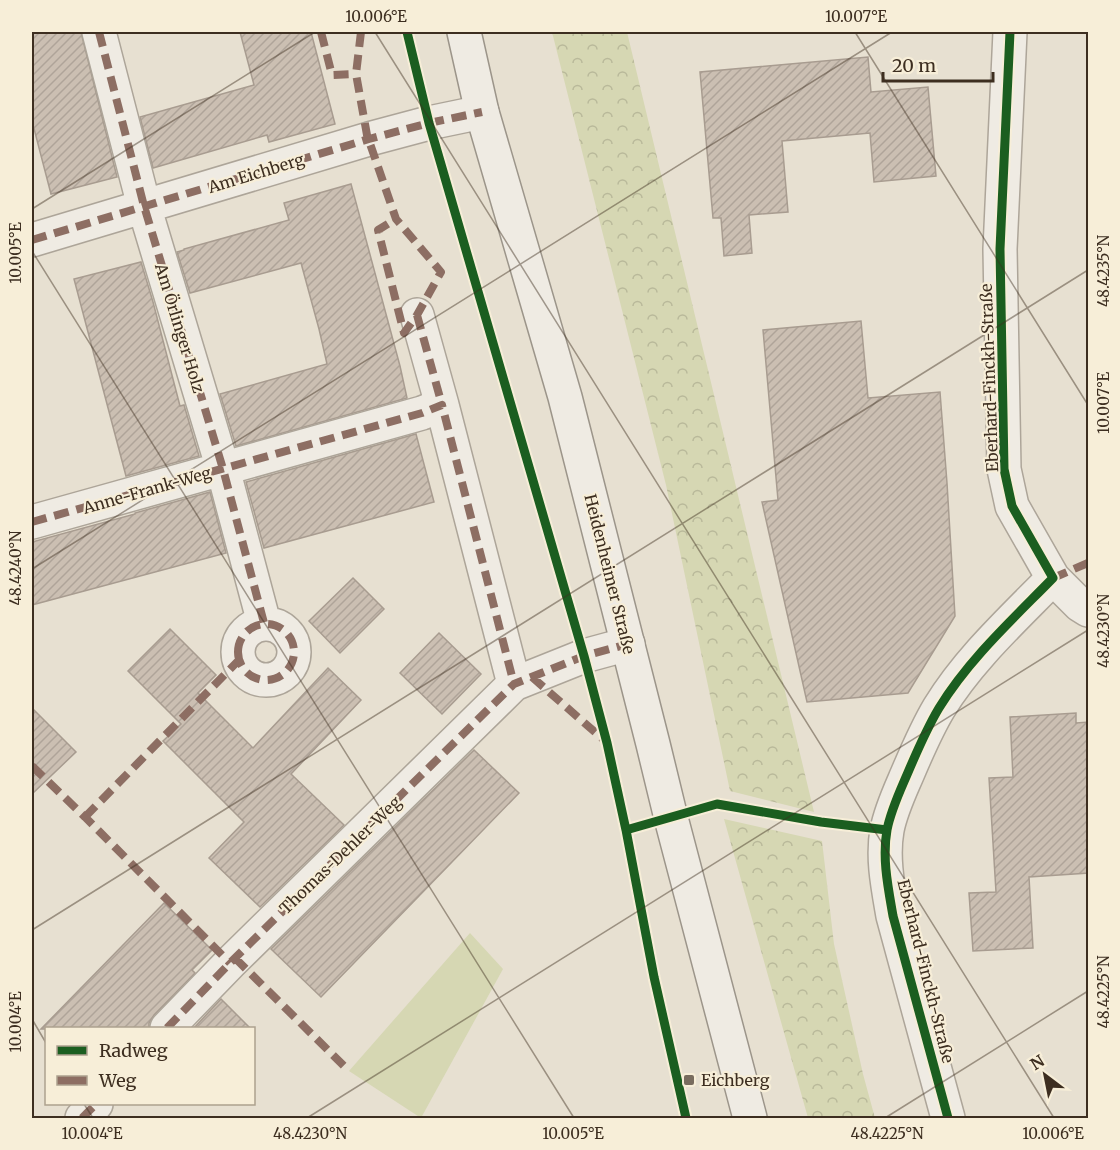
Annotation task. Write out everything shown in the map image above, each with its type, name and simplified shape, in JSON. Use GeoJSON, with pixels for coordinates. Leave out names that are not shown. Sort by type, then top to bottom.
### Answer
{"type":"FeatureCollection","features":[{"type":"Feature","properties":{"kind":"street","name":"Am Örlinger Holz"},"geometry":{"type":"LineString","coordinates":[[99,32],[144,206],[223,469],[264,623]]}},
{"type":"Feature","properties":{"kind":"street","name":"Heidenheimer Straße"},"geometry":{"type":"LineString","coordinates":[[464,32],[482,111],[565,397],[671,818],[750,1119]]}},
{"type":"Feature","properties":{"kind":"street","name":"Eberhard-Finckh-Straße"},"geometry":{"type":"LineString","coordinates":[[1010,32],[1000,249],[1004,469],[1012,506],[1053,578],[1080,605],[1089,610]]}},
{"type":"Feature","properties":{"kind":"street","name":"Am Eichberg"},"geometry":{"type":"LineString","coordinates":[[32,240],[369,139],[482,111]]}},
{"type":"Feature","properties":{"kind":"street"},"geometry":{"type":"LineString","coordinates":[[417,315],[514,684]]}},
{"type":"Feature","properties":{"kind":"street","name":"Anne-Frank-Weg"},"geometry":{"type":"LineString","coordinates":[[32,522],[262,459],[422,413],[442,405]]}},
{"type":"Feature","properties":{"kind":"street","name":"Eberhard-Finckh-Straße"},"geometry":{"type":"LineString","coordinates":[[948,1119],[893,916],[885,860],[887,830],[906,778],[939,708],[989,643],[1053,578]]}},
{"type":"Feature","properties":{"kind":"street","name":"Thomas-Dehler-Weg"},"geometry":{"type":"LineString","coordinates":[[169,1027],[230,963],[514,684],[584,656],[628,644]]}},
{"type":"Feature","properties":{"kind":"street"},"geometry":{"type":"LineString","coordinates":[[82,1119],[95,1105]]}},
{"type":"Feature","properties":{"kind":"green space"},"geometry":{"type":"Polygon","coordinates":[[[552,32],[627,32],[814,812],[730,791],[666,485],[552,32]]]}},
{"type":"Feature","properties":{"kind":"green space"},"geometry":{"type":"Polygon","coordinates":[[[724,819],[822,841],[834,944],[875,1118],[808,1118],[724,819]]]}},
{"type":"Feature","properties":{"kind":"green space"},"geometry":{"type":"Polygon","coordinates":[[[470,933],[503,969],[421,1118],[349,1071],[470,933]]]}},
{"type":"Feature","properties":{"kind":"building"},"geometry":{"type":"Polygon","coordinates":[[[32,32],[81,32],[117,177],[51,194],[32,121],[32,32]]]}},
{"type":"Feature","properties":{"kind":"building"},"geometry":{"type":"Polygon","coordinates":[[[240,32],[311,32],[335,124],[269,142],[267,135],[153,168],[140,117],[254,85],[240,32]]]}},
{"type":"Feature","properties":{"kind":"building"},"geometry":{"type":"Polygon","coordinates":[[[868,57],[871,92],[928,87],[936,176],[874,182],[870,133],[782,141],[788,212],[749,215],[752,253],[724,256],[721,218],[713,218],[700,72],[868,57]]]}},
{"type":"Feature","properties":{"kind":"building"},"geometry":{"type":"Polygon","coordinates":[[[351,184],[407,398],[236,446],[220,394],[327,364],[301,263],[190,293],[177,252],[289,220],[284,203],[351,184]]]}},
{"type":"Feature","properties":{"kind":"building"},"geometry":{"type":"Polygon","coordinates":[[[141,262],[180,406],[184,405],[199,456],[126,476],[74,279],[141,262]]]}},
{"type":"Feature","properties":{"kind":"building"},"geometry":{"type":"Polygon","coordinates":[[[861,321],[868,398],[940,392],[955,616],[908,693],[807,702],[762,502],[778,500],[763,330],[861,321]]]}},
{"type":"Feature","properties":{"kind":"building"},"geometry":{"type":"Polygon","coordinates":[[[416,434],[434,502],[264,548],[246,482],[416,434]]]}},
{"type":"Feature","properties":{"kind":"building"},"geometry":{"type":"Polygon","coordinates":[[[210,492],[226,553],[32,605],[32,542],[210,492]]]}},
{"type":"Feature","properties":{"kind":"building"},"geometry":{"type":"Polygon","coordinates":[[[353,578],[384,609],[340,653],[309,621],[353,578]]]}},
{"type":"Feature","properties":{"kind":"building"},"geometry":{"type":"Polygon","coordinates":[[[170,629],[216,675],[198,693],[253,748],[328,668],[361,700],[291,774],[344,825],[260,907],[209,858],[244,822],[163,741],[181,724],[128,671],[170,629]]]}},
{"type":"Feature","properties":{"kind":"building"},"geometry":{"type":"Polygon","coordinates":[[[439,633],[481,674],[442,714],[400,673],[439,633]]]}},
{"type":"Feature","properties":{"kind":"building"},"geometry":{"type":"Polygon","coordinates":[[[32,708],[76,752],[32,794],[32,708]]]}},
{"type":"Feature","properties":{"kind":"building"},"geometry":{"type":"Polygon","coordinates":[[[1076,713],[1076,723],[1089,722],[1089,873],[1029,877],[1033,948],[973,951],[969,893],[996,892],[989,778],[1013,777],[1010,717],[1076,713]]]}},
{"type":"Feature","properties":{"kind":"building"},"geometry":{"type":"Polygon","coordinates":[[[474,750],[519,793],[321,997],[271,949],[474,750]]]}},
{"type":"Feature","properties":{"kind":"building"},"geometry":{"type":"Polygon","coordinates":[[[164,903],[212,950],[192,970],[195,973],[154,1015],[149,1027],[45,1027],[41,1029],[164,903]]]}},
{"type":"Feature","properties":{"kind":"building"},"geometry":{"type":"Polygon","coordinates":[[[221,999],[249,1027],[195,1027],[221,999]]]}},
{"type":"Feature","properties":{"kind":"marked path"},"geometry":{"type":"LineString","coordinates":[[99,32],[144,206],[223,469],[264,623]]}},
{"type":"Feature","properties":{"kind":"marked path"},"geometry":{"type":"LineString","coordinates":[[321,32],[332,75],[356,74]]}},
{"type":"Feature","properties":{"kind":"marked path"},"geometry":{"type":"LineString","coordinates":[[361,32],[356,74],[367,135],[396,219],[441,272],[404,333],[378,230],[396,219]]}},
{"type":"Feature","properties":{"kind":"marked path"},"geometry":{"type":"LineString","coordinates":[[32,240],[369,139],[482,112]]}},
{"type":"Feature","properties":{"kind":"marked path"},"geometry":{"type":"LineString","coordinates":[[417,315],[442,405]]}},
{"type":"Feature","properties":{"kind":"marked path"},"geometry":{"type":"LineString","coordinates":[[32,522],[422,413],[442,405],[514,684]]}},
{"type":"Feature","properties":{"kind":"marked path"},"geometry":{"type":"LineString","coordinates":[[1053,578],[1088,563]]}},
{"type":"Feature","properties":{"kind":"marked path"},"geometry":{"type":"LineString","coordinates":[[260,624],[272,624],[282,628],[290,636],[294,652],[290,668],[282,676],[272,680],[260,680],[250,676],[242,668],[238,658],[238,646],[242,636],[250,628],[260,624]]}},
{"type":"Feature","properties":{"kind":"marked path"},"geometry":{"type":"LineString","coordinates":[[168,1027],[514,684],[584,656],[628,644]]}},
{"type":"Feature","properties":{"kind":"marked path"},"geometry":{"type":"LineString","coordinates":[[85,817],[238,661]]}},
{"type":"Feature","properties":{"kind":"marked path"},"geometry":{"type":"LineString","coordinates":[[532,677],[604,740]]}},
{"type":"Feature","properties":{"kind":"marked path"},"geometry":{"type":"LineString","coordinates":[[32,766],[230,963]]}},
{"type":"Feature","properties":{"kind":"marked path"},"geometry":{"type":"LineString","coordinates":[[235,958],[349,1071]]}},
{"type":"Feature","properties":{"kind":"marked path"},"geometry":{"type":"LineString","coordinates":[[82,1118],[95,1105]]}},
{"type":"Feature","properties":{"kind":"cycle path"},"geometry":{"type":"LineString","coordinates":[[407,32],[429,123],[584,656],[607,743],[654,977],[686,1118]]}},
{"type":"Feature","properties":{"kind":"cycle path"},"geometry":{"type":"LineString","coordinates":[[948,1118],[893,916],[885,851],[889,822],[897,799],[939,708],[978,656],[1053,578],[1012,506],[1004,469],[1000,249],[1010,32]]}},
{"type":"Feature","properties":{"kind":"cycle path"},"geometry":{"type":"LineString","coordinates":[[626,830],[717,804],[821,822],[887,830]]}},
{"type":"Feature","properties":{"kind":"place","name":"Eichberg"},"geometry":{"type":"Point","coordinates":[689,1080]}}]}
